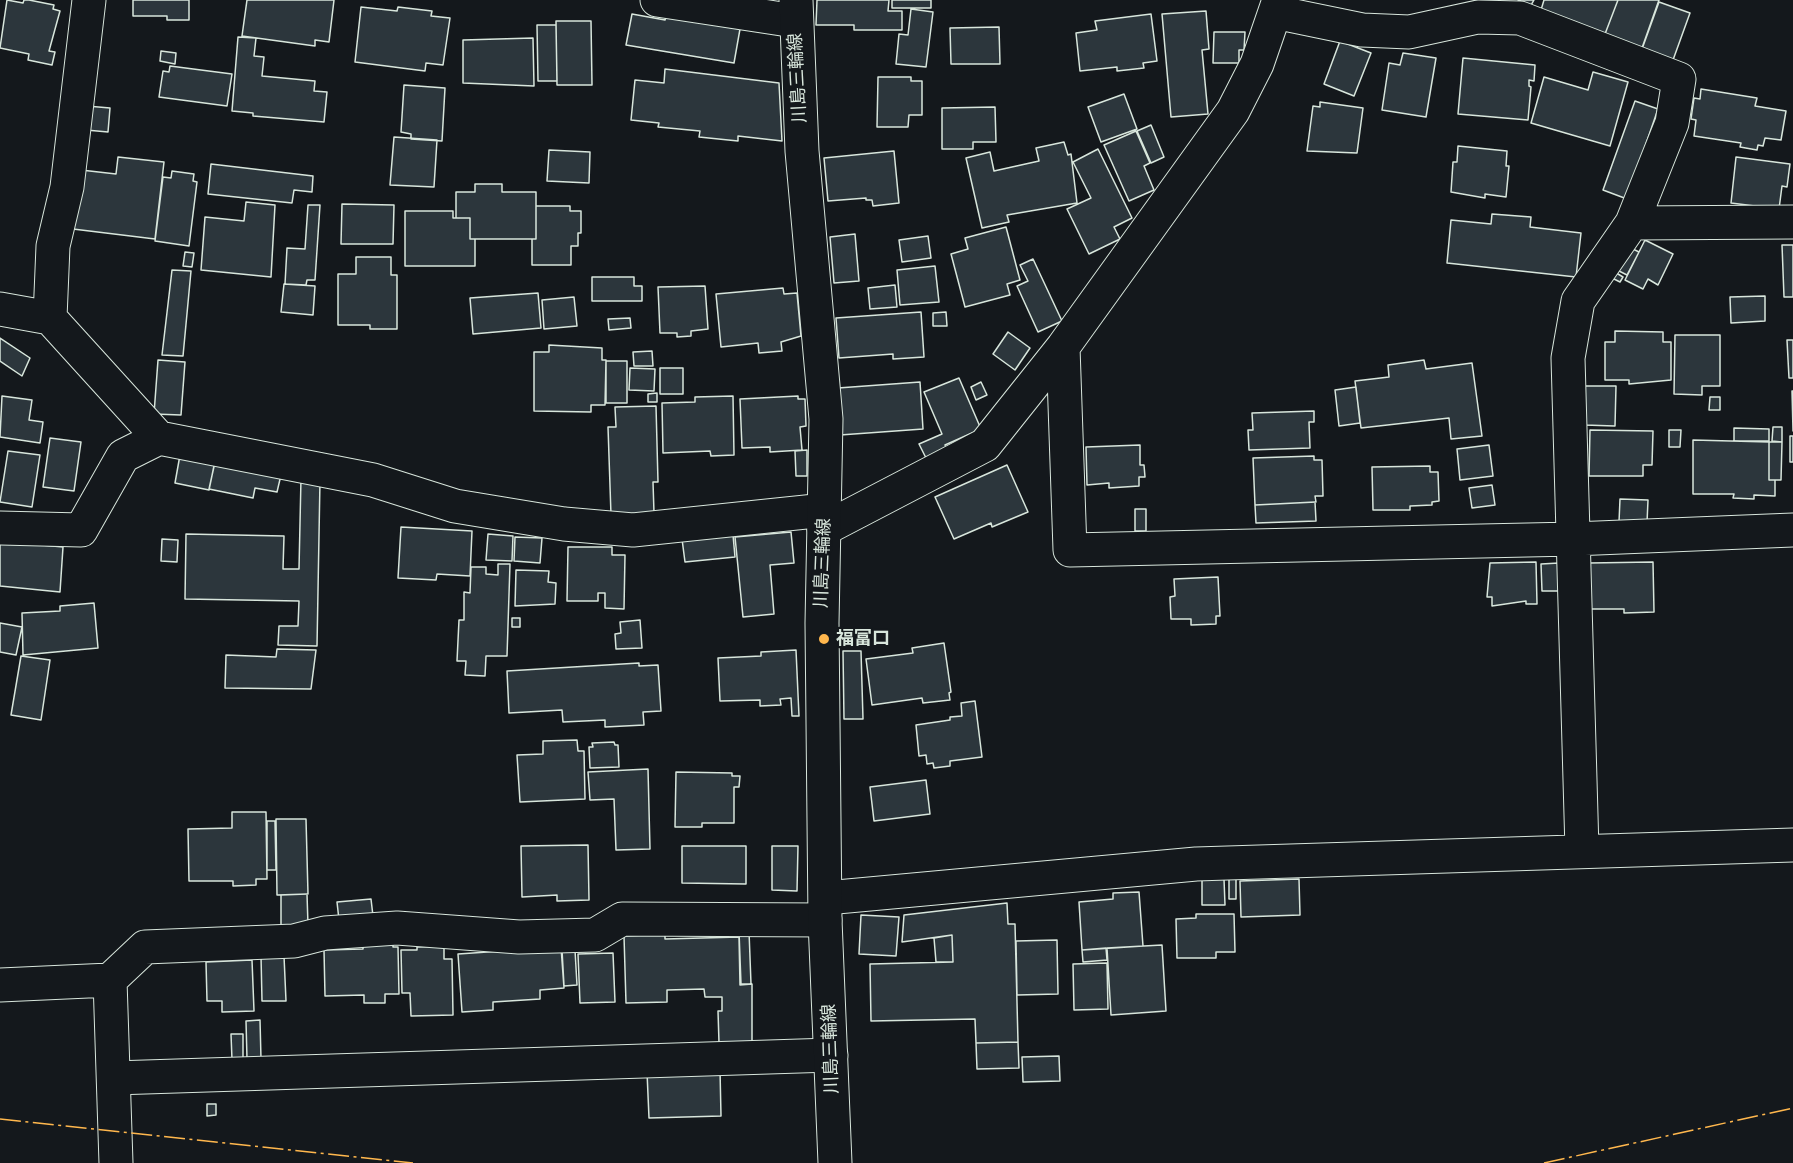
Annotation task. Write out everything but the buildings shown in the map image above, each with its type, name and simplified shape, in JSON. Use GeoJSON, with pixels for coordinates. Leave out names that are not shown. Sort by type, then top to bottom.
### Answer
{"type":"FeatureCollection","features":[{"type":"Feature","properties":{"kind":"street"},"geometry":{"type":"LineString","coordinates":[[50,318],[53,246],[67,188],[88,0]]}},
{"type":"Feature","properties":{"kind":"street"},"geometry":{"type":"LineString","coordinates":[[657,0],[796,10]]}},
{"type":"Feature","properties":{"kind":"street"},"geometry":{"type":"LineString","coordinates":[[0,309],[50,318],[159,438],[373,480],[455,506],[564,524],[633,530],[824,520],[985,445],[1063,346],[1233,111],[1257,64],[1277,6],[1362,30],[1409,32],[1478,17],[1520,18],[1679,79],[1672,123],[1632,223],[1578,301],[1568,358],[1582,850]]}},
{"type":"Feature","properties":{"kind":"street","name":"川島三輪線"},"geometry":{"type":"LineString","coordinates":[[796,10],[802,151],[826,419],[822,623],[826,909],[835,1163]]}},
{"type":"Feature","properties":{"kind":"street"},"geometry":{"type":"LineString","coordinates":[[1632,223],[1793,222]]}},
{"type":"Feature","properties":{"kind":"street"},"geometry":{"type":"LineString","coordinates":[[1063,346],[1070,550],[1573,539],[1793,530]]}},
{"type":"Feature","properties":{"kind":"street"},"geometry":{"type":"LineString","coordinates":[[0,528],[81,530],[123,456],[159,438]]}},
{"type":"Feature","properties":{"kind":"street"},"geometry":{"type":"LineString","coordinates":[[0,985],[110,980],[145,947],[294,941],[325,933],[397,928],[519,937],[595,935],[622,919],[826,909],[1196,864],[1793,845]]}},
{"type":"Feature","properties":{"kind":"street"},"geometry":{"type":"LineString","coordinates":[[110,980],[116,1163]]}},
{"type":"Feature","properties":{"kind":"street"},"geometry":{"type":"LineString","coordinates":[[114,1078],[831,1055]]}},
{"type":"Feature","properties":{"kind":"power"},"geometry":{"type":"LineString","coordinates":[[1544,1163],[1793,1108]]}},
{"type":"Feature","properties":{"kind":"power"},"geometry":{"type":"LineString","coordinates":[[0,1119],[413,1163]]}},
{"type":"Feature","properties":{"kind":"place","name":"福富口"},"geometry":{"type":"Point","coordinates":[824,639]}}]}
